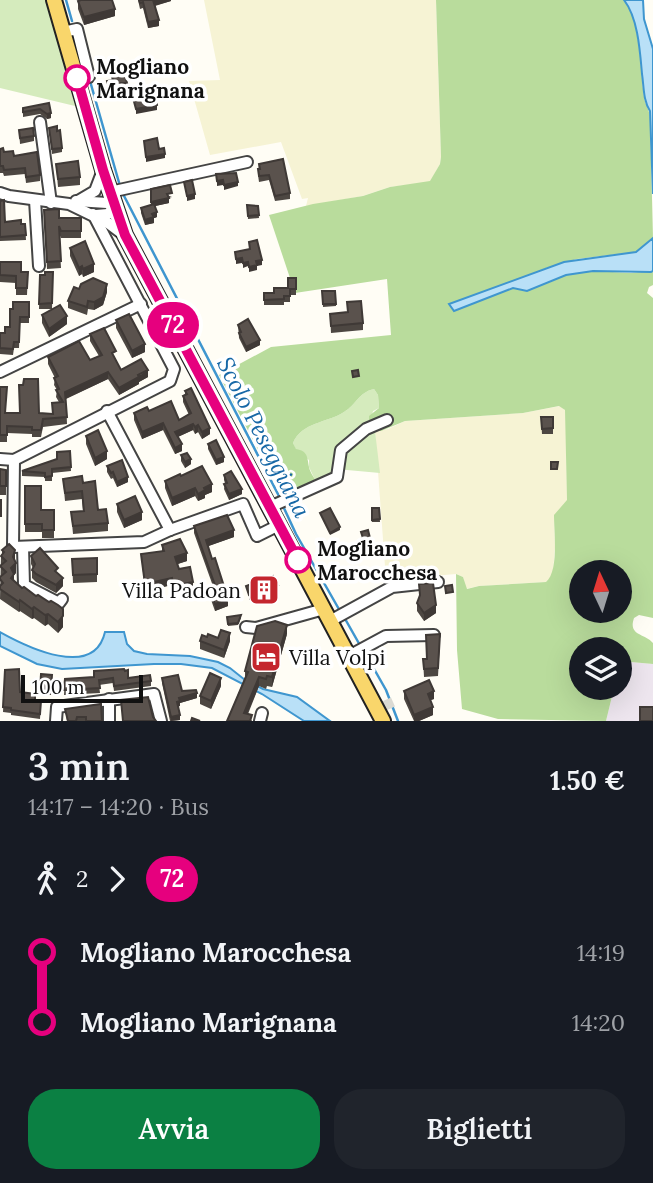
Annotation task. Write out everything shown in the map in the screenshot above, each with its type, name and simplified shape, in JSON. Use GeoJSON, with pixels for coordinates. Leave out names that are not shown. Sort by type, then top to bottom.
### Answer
{"type":"FeatureCollection","features":[{"type":"Feature","properties":{"kind":"main road"},"geometry":{"type":"LineString","coordinates":[[54,0],[103,170],[117,190],[114,207],[125,235],[277,504],[275,527],[358,651],[382,712]]}},
{"type":"Feature","properties":{"kind":"street"},"geometry":{"type":"LineString","coordinates":[[40,122],[51,203]]}},
{"type":"Feature","properties":{"kind":"street"},"geometry":{"type":"LineString","coordinates":[[117,190],[247,162]]}},
{"type":"Feature","properties":{"kind":"street"},"geometry":{"type":"LineString","coordinates":[[73,203],[95,191],[103,170]]}},
{"type":"Feature","properties":{"kind":"street"},"geometry":{"type":"LineString","coordinates":[[0,193],[51,203],[107,203],[114,207],[108,214],[93,215]]}},
{"type":"Feature","properties":{"kind":"street"},"geometry":{"type":"LineString","coordinates":[[35,200],[40,266]]}},
{"type":"Feature","properties":{"kind":"street"},"geometry":{"type":"LineString","coordinates":[[73,203],[125,235]]}},
{"type":"Feature","properties":{"kind":"street"},"geometry":{"type":"LineString","coordinates":[[0,459],[14,460],[170,381],[174,369],[93,215]]}},
{"type":"Feature","properties":{"kind":"street"},"geometry":{"type":"LineString","coordinates":[[0,372],[141,304]]}},
{"type":"Feature","properties":{"kind":"street"},"geometry":{"type":"LineString","coordinates":[[107,411],[170,530]]}},
{"type":"Feature","properties":{"kind":"street"},"geometry":{"type":"LineString","coordinates":[[277,504],[337,477],[341,450],[366,429],[387,420]]}},
{"type":"Feature","properties":{"kind":"street"},"geometry":{"type":"LineString","coordinates":[[14,460],[18,547],[24,585],[59,603],[62,600]]}},
{"type":"Feature","properties":{"kind":"street"},"geometry":{"type":"LineString","coordinates":[[18,547],[144,542],[243,504],[257,536],[275,527]]}},
{"type":"Feature","properties":{"kind":"street"},"geometry":{"type":"LineString","coordinates":[[246,627],[256,628],[335,615],[392,587],[438,582]]}},
{"type":"Feature","properties":{"kind":"street"},"geometry":{"type":"LineString","coordinates":[[358,651],[386,636],[435,635]]}},
{"type":"Feature","properties":{"kind":"street"},"geometry":{"type":"LineString","coordinates":[[56,721],[57,707],[154,694],[161,721]]}},
{"type":"Feature","properties":{"kind":"street"},"geometry":{"type":"LineString","coordinates":[[108,699],[108,721]]}},
{"type":"Feature","properties":{"kind":"shaded area"},"geometry":{"type":"Polygon","coordinates":[[[204,0],[436,0],[441,157],[430,182],[390,187],[363,196],[306,206],[308,198],[302,199],[281,142],[210,155],[189,81],[220,80],[204,0]]]}},
{"type":"Feature","properties":{"kind":"shaded area"},"geometry":{"type":"Polygon","coordinates":[[[560,406],[565,410],[566,416],[567,501],[554,516],[555,547],[551,578],[546,582],[466,589],[463,577],[456,574],[386,580],[375,431],[388,429],[405,421],[523,413],[560,406]]]}},
{"type":"Feature","properties":{"kind":"shaded area"},"geometry":{"type":"Polygon","coordinates":[[[632,662],[653,664],[653,721],[606,721],[611,700],[632,700],[632,662]]]}},
{"type":"Feature","properties":{"kind":"green space"},"geometry":{"type":"Polygon","coordinates":[[[0,0],[47,0],[75,106],[0,88],[0,0]]]}},
{"type":"Feature","properties":{"kind":"green space"},"geometry":{"type":"Polygon","coordinates":[[[436,0],[624,0],[630,9],[637,33],[644,97],[650,115],[653,238],[636,252],[577,259],[546,268],[454,311],[513,288],[527,291],[566,275],[593,271],[653,271],[653,285],[647,293],[653,298],[653,618],[639,615],[634,618],[633,628],[653,643],[653,664],[632,662],[632,637],[569,637],[569,700],[611,700],[606,721],[498,719],[462,709],[457,650],[456,574],[463,577],[467,589],[546,582],[550,577],[555,551],[554,515],[567,500],[565,410],[559,406],[523,413],[405,421],[381,431],[369,428],[369,416],[379,408],[378,395],[374,389],[361,396],[344,412],[309,427],[297,436],[293,443],[296,449],[306,455],[317,484],[288,507],[219,375],[271,347],[391,335],[387,279],[295,293],[269,215],[363,196],[390,187],[430,181],[440,164],[436,0]]]}},
{"type":"Feature","properties":{"kind":"green space"},"geometry":{"type":"Polygon","coordinates":[[[374,389],[378,395],[379,408],[373,411],[369,428],[375,431],[380,473],[336,469],[317,484],[309,467],[309,460],[296,450],[293,443],[297,436],[309,427],[344,412],[365,393],[374,389]]]}},
{"type":"Feature","properties":{"kind":"water"},"geometry":{"type":"Polygon","coordinates":[[[624,0],[643,0],[644,19],[653,49],[653,194],[650,111],[644,93],[635,25],[624,0]]]}},
{"type":"Feature","properties":{"kind":"water"},"geometry":{"type":"Polygon","coordinates":[[[653,238],[651,272],[593,271],[566,275],[527,291],[513,288],[454,311],[449,304],[564,262],[636,252],[653,238]]]}},
{"type":"Feature","properties":{"kind":"water"},"geometry":{"type":"Polygon","coordinates":[[[0,632],[42,651],[74,657],[88,654],[98,646],[105,632],[124,632],[127,644],[134,651],[190,656],[218,662],[263,689],[297,697],[330,721],[304,721],[262,694],[212,668],[154,664],[62,669],[37,664],[0,646],[0,632]]]}},
{"type":"Feature","properties":{"kind":"building"},"geometry":{"type":"Polygon","coordinates":[[[112,0],[115,9],[84,17],[78,1],[112,0]]]}},
{"type":"Feature","properties":{"kind":"building"},"geometry":{"type":"Polygon","coordinates":[[[139,0],[153,0],[159,20],[148,22],[143,2],[140,3],[139,0]]]}},
{"type":"Feature","properties":{"kind":"building"},"geometry":{"type":"Polygon","coordinates":[[[124,71],[127,83],[121,83],[123,91],[110,94],[107,81],[113,80],[111,73],[124,71]]]}},
{"type":"Feature","properties":{"kind":"building"},"geometry":{"type":"Polygon","coordinates":[[[143,92],[144,99],[156,97],[157,105],[136,109],[132,94],[143,92]]]}},
{"type":"Feature","properties":{"kind":"building"},"geometry":{"type":"Polygon","coordinates":[[[49,103],[51,113],[47,114],[40,109],[23,112],[23,108],[49,103]]]}},
{"type":"Feature","properties":{"kind":"building"},"geometry":{"type":"Polygon","coordinates":[[[57,126],[62,148],[52,149],[49,128],[57,126]]]}},
{"type":"Feature","properties":{"kind":"building"},"geometry":{"type":"Polygon","coordinates":[[[33,128],[34,136],[20,138],[19,130],[33,128]]]}},
{"type":"Feature","properties":{"kind":"building"},"geometry":{"type":"Polygon","coordinates":[[[157,138],[159,149],[164,148],[165,154],[146,157],[144,141],[157,138]]]}},
{"type":"Feature","properties":{"kind":"building"},"geometry":{"type":"Polygon","coordinates":[[[3,148],[4,152],[13,151],[14,156],[37,152],[40,175],[26,177],[25,168],[4,170],[3,166],[0,166],[0,149],[3,148]]]}},
{"type":"Feature","properties":{"kind":"building"},"geometry":{"type":"Polygon","coordinates":[[[283,159],[290,193],[275,196],[269,175],[259,176],[259,164],[283,159]]]}},
{"type":"Feature","properties":{"kind":"building"},"geometry":{"type":"Polygon","coordinates":[[[78,161],[80,177],[58,179],[56,164],[78,161]]]}},
{"type":"Feature","properties":{"kind":"building"},"geometry":{"type":"Polygon","coordinates":[[[236,173],[238,182],[224,185],[223,180],[217,181],[216,174],[236,173]]]}},
{"type":"Feature","properties":{"kind":"building"},"geometry":{"type":"Polygon","coordinates":[[[192,180],[195,194],[187,196],[184,182],[192,180]]]}},
{"type":"Feature","properties":{"kind":"building"},"geometry":{"type":"Polygon","coordinates":[[[170,185],[172,193],[167,194],[169,198],[151,202],[151,189],[170,185]]]}},
{"type":"Feature","properties":{"kind":"building"},"geometry":{"type":"Polygon","coordinates":[[[4,200],[5,222],[21,220],[21,224],[25,224],[26,235],[0,237],[0,201],[4,200]]]}},
{"type":"Feature","properties":{"kind":"building"},"geometry":{"type":"Polygon","coordinates":[[[154,204],[157,212],[152,214],[154,217],[145,220],[141,208],[154,204]]]}},
{"type":"Feature","properties":{"kind":"building"},"geometry":{"type":"Polygon","coordinates":[[[247,205],[258,206],[259,215],[248,216],[247,205]]]}},
{"type":"Feature","properties":{"kind":"building"},"geometry":{"type":"Polygon","coordinates":[[[59,209],[59,218],[81,218],[81,231],[61,231],[59,226],[61,261],[47,262],[44,210],[59,209]]]}},
{"type":"Feature","properties":{"kind":"building"},"geometry":{"type":"Polygon","coordinates":[[[257,240],[262,260],[256,261],[257,265],[249,267],[248,262],[243,263],[242,258],[236,259],[235,252],[250,249],[249,242],[257,240]]]}},
{"type":"Feature","properties":{"kind":"building"},"geometry":{"type":"Polygon","coordinates":[[[85,241],[94,264],[83,269],[82,266],[79,268],[70,248],[85,241]]]}},
{"type":"Feature","properties":{"kind":"building"},"geometry":{"type":"Polygon","coordinates":[[[0,262],[21,262],[21,272],[28,272],[27,288],[16,288],[16,276],[0,275],[0,262]]]}},
{"type":"Feature","properties":{"kind":"building"},"geometry":{"type":"Polygon","coordinates":[[[45,272],[53,272],[52,303],[39,304],[40,275],[45,275],[45,272]]]}},
{"type":"Feature","properties":{"kind":"building"},"geometry":{"type":"Polygon","coordinates":[[[93,278],[107,284],[103,297],[94,302],[88,301],[87,307],[68,301],[74,287],[79,289],[81,284],[93,278]]]}},
{"type":"Feature","properties":{"kind":"building"},"geometry":{"type":"Polygon","coordinates":[[[288,278],[296,278],[296,289],[290,289],[290,296],[264,300],[264,293],[274,293],[274,288],[288,288],[288,278]]]}},
{"type":"Feature","properties":{"kind":"building"},"geometry":{"type":"Polygon","coordinates":[[[322,291],[335,291],[336,304],[323,304],[322,291]]]}},
{"type":"Feature","properties":{"kind":"building"},"geometry":{"type":"Polygon","coordinates":[[[361,301],[363,323],[331,326],[330,314],[348,312],[347,302],[361,301]]]}},
{"type":"Feature","properties":{"kind":"building"},"geometry":{"type":"Polygon","coordinates":[[[13,302],[29,302],[29,317],[20,317],[19,342],[14,342],[13,349],[0,348],[0,333],[5,333],[5,327],[10,327],[10,309],[13,309],[13,302]]]}},
{"type":"Feature","properties":{"kind":"building"},"geometry":{"type":"Polygon","coordinates":[[[60,305],[67,316],[49,329],[42,315],[60,305]]]}},
{"type":"Feature","properties":{"kind":"building"},"geometry":{"type":"Polygon","coordinates":[[[129,314],[145,344],[132,351],[116,320],[129,314]]]}},
{"type":"Feature","properties":{"kind":"building"},"geometry":{"type":"Polygon","coordinates":[[[248,319],[260,340],[246,347],[238,325],[248,319]]]}},
{"type":"Feature","properties":{"kind":"building"},"geometry":{"type":"Polygon","coordinates":[[[104,328],[116,351],[112,353],[121,370],[141,359],[148,370],[119,388],[108,372],[65,392],[67,417],[43,419],[41,430],[7,426],[7,435],[0,435],[0,387],[7,387],[5,413],[20,413],[19,385],[23,385],[24,379],[38,379],[39,413],[53,414],[52,403],[63,402],[56,390],[59,389],[54,378],[58,376],[48,357],[79,341],[90,360],[102,355],[90,334],[104,328]]]}},
{"type":"Feature","properties":{"kind":"building"},"geometry":{"type":"Polygon","coordinates":[[[358,370],[359,376],[353,377],[352,371],[358,370]]]}},
{"type":"Feature","properties":{"kind":"building"},"geometry":{"type":"Polygon","coordinates":[[[191,388],[210,428],[202,432],[198,425],[195,427],[193,424],[175,432],[182,444],[175,448],[163,423],[142,432],[134,413],[147,407],[149,411],[171,401],[179,420],[191,413],[183,396],[187,394],[185,391],[191,388]]]}},
{"type":"Feature","properties":{"kind":"building"},"geometry":{"type":"Polygon","coordinates":[[[541,417],[553,417],[553,428],[542,429],[541,417]]]}},
{"type":"Feature","properties":{"kind":"building"},"geometry":{"type":"Polygon","coordinates":[[[98,430],[107,451],[95,458],[86,436],[98,430]]]}},
{"type":"Feature","properties":{"kind":"building"},"geometry":{"type":"Polygon","coordinates":[[[216,440],[224,457],[216,460],[208,444],[216,440]]]}},
{"type":"Feature","properties":{"kind":"building"},"geometry":{"type":"Polygon","coordinates":[[[70,451],[71,467],[52,469],[52,476],[45,477],[45,473],[22,471],[57,459],[57,452],[70,451]]]}},
{"type":"Feature","properties":{"kind":"building"},"geometry":{"type":"Polygon","coordinates":[[[187,453],[191,459],[185,462],[181,455],[187,453]]]}},
{"type":"Feature","properties":{"kind":"building"},"geometry":{"type":"Polygon","coordinates":[[[122,460],[128,477],[117,482],[107,466],[122,460]]]}},
{"type":"Feature","properties":{"kind":"building"},"geometry":{"type":"Polygon","coordinates":[[[551,462],[558,462],[557,469],[551,469],[551,462]]]}},
{"type":"Feature","properties":{"kind":"building"},"geometry":{"type":"Polygon","coordinates":[[[202,466],[212,484],[198,494],[195,488],[172,498],[165,481],[202,466]]]}},
{"type":"Feature","properties":{"kind":"building"},"geometry":{"type":"Polygon","coordinates":[[[0,469],[6,470],[6,486],[0,486],[0,469]]]}},
{"type":"Feature","properties":{"kind":"building"},"geometry":{"type":"Polygon","coordinates":[[[231,471],[242,489],[229,494],[224,484],[227,483],[224,475],[231,471]]]}},
{"type":"Feature","properties":{"kind":"building"},"geometry":{"type":"Polygon","coordinates":[[[82,476],[83,483],[95,481],[98,510],[106,509],[108,523],[73,526],[71,512],[84,511],[82,491],[65,493],[63,479],[82,476]]]}},
{"type":"Feature","properties":{"kind":"building"},"geometry":{"type":"Polygon","coordinates":[[[25,486],[41,486],[41,510],[54,510],[54,530],[42,530],[42,524],[25,524],[25,486]]]}},
{"type":"Feature","properties":{"kind":"building"},"geometry":{"type":"Polygon","coordinates":[[[135,496],[142,512],[124,520],[117,504],[135,496]]]}},
{"type":"Feature","properties":{"kind":"building"},"geometry":{"type":"Polygon","coordinates":[[[330,508],[340,527],[330,533],[320,513],[330,508]]]}},
{"type":"Feature","properties":{"kind":"building"},"geometry":{"type":"Polygon","coordinates":[[[372,508],[379,508],[380,519],[372,520],[372,508]]]}},
{"type":"Feature","properties":{"kind":"building"},"geometry":{"type":"Polygon","coordinates":[[[227,515],[234,530],[206,540],[212,559],[215,558],[228,599],[215,604],[210,591],[216,588],[194,526],[227,515]]]}},
{"type":"Feature","properties":{"kind":"building"},"geometry":{"type":"Polygon","coordinates":[[[368,530],[370,538],[364,541],[361,532],[368,530]]]}},
{"type":"Feature","properties":{"kind":"building"},"geometry":{"type":"Polygon","coordinates":[[[180,539],[187,553],[175,557],[179,569],[190,567],[193,582],[173,586],[172,578],[145,584],[141,554],[164,551],[162,545],[180,539]]]}},
{"type":"Feature","properties":{"kind":"building"},"geometry":{"type":"Polygon","coordinates":[[[9,544],[15,550],[13,557],[16,563],[11,568],[14,574],[11,578],[22,588],[63,609],[63,616],[58,622],[0,589],[3,583],[0,577],[6,572],[0,566],[6,561],[1,556],[4,552],[2,550],[9,544]]]}},
{"type":"Feature","properties":{"kind":"building"},"geometry":{"type":"Polygon","coordinates":[[[40,548],[58,568],[55,571],[63,578],[56,585],[32,570],[35,564],[31,556],[40,548]]]}},
{"type":"Feature","properties":{"kind":"building"},"geometry":{"type":"Polygon","coordinates":[[[97,558],[97,574],[73,575],[72,559],[97,558]]]}},
{"type":"Feature","properties":{"kind":"building"},"geometry":{"type":"Polygon","coordinates":[[[273,576],[278,585],[249,595],[246,586],[273,576]]]}},
{"type":"Feature","properties":{"kind":"building"},"geometry":{"type":"Polygon","coordinates":[[[433,583],[436,605],[424,613],[417,603],[420,595],[419,584],[433,583]]]}},
{"type":"Feature","properties":{"kind":"building"},"geometry":{"type":"Polygon","coordinates":[[[452,585],[453,592],[446,593],[445,586],[452,585]]]}},
{"type":"Feature","properties":{"kind":"building"},"geometry":{"type":"Polygon","coordinates":[[[241,615],[238,623],[228,624],[227,617],[241,615]]]}},
{"type":"Feature","properties":{"kind":"building"},"geometry":{"type":"Polygon","coordinates":[[[275,621],[287,625],[272,677],[259,677],[244,713],[252,715],[250,721],[227,721],[248,672],[245,671],[257,626],[275,621]]]}},
{"type":"Feature","properties":{"kind":"building"},"geometry":{"type":"Polygon","coordinates":[[[221,630],[230,633],[224,650],[200,641],[202,635],[207,637],[208,634],[218,638],[221,630]]]}},
{"type":"Feature","properties":{"kind":"building"},"geometry":{"type":"Polygon","coordinates":[[[440,634],[438,668],[424,669],[423,659],[427,659],[426,635],[440,634]]]}},
{"type":"Feature","properties":{"kind":"building"},"geometry":{"type":"Polygon","coordinates":[[[19,669],[20,692],[35,694],[35,700],[41,701],[40,714],[3,707],[5,670],[19,669]]]}},
{"type":"Feature","properties":{"kind":"building"},"geometry":{"type":"Polygon","coordinates":[[[128,670],[128,678],[150,675],[151,681],[114,686],[113,678],[99,680],[100,688],[64,690],[65,679],[94,677],[94,671],[128,670]]]}},
{"type":"Feature","properties":{"kind":"building"},"geometry":{"type":"Polygon","coordinates":[[[210,673],[221,678],[211,701],[200,696],[210,673]]]}},
{"type":"Feature","properties":{"kind":"building"},"geometry":{"type":"Polygon","coordinates":[[[41,674],[52,675],[51,689],[40,689],[41,674]]]}},
{"type":"Feature","properties":{"kind":"building"},"geometry":{"type":"Polygon","coordinates":[[[178,675],[182,691],[196,690],[197,693],[179,698],[180,701],[177,702],[180,715],[171,717],[162,678],[178,675]]]}},
{"type":"Feature","properties":{"kind":"building"},"geometry":{"type":"Polygon","coordinates":[[[429,680],[434,691],[428,694],[433,707],[414,715],[404,691],[429,680]]]}},
{"type":"Feature","properties":{"kind":"building"},"geometry":{"type":"Polygon","coordinates":[[[148,697],[156,721],[123,721],[121,700],[148,697]]]}},
{"type":"Feature","properties":{"kind":"building"},"geometry":{"type":"Polygon","coordinates":[[[101,704],[102,721],[86,721],[86,717],[77,717],[76,721],[68,721],[65,709],[101,704]]]}},
{"type":"Feature","properties":{"kind":"building"},"geometry":{"type":"Polygon","coordinates":[[[640,707],[653,707],[653,721],[640,721],[640,707]]]}},
{"type":"Feature","properties":{"kind":"waterway","name":"Scolo Peseggiana"},"geometry":{"type":"LineString","coordinates":[[66,0],[72,21]]}},
{"type":"Feature","properties":{"kind":"waterway","name":"Scolo Peseggiana"},"geometry":{"type":"LineString","coordinates":[[90,81],[120,186]]}},
{"type":"Feature","properties":{"kind":"waterway","name":"Scolo Peseggiana"},"geometry":{"type":"LineString","coordinates":[[122,192],[281,500]]}},
{"type":"Feature","properties":{"kind":"waterway","name":"Scolo Peseggiana"},"geometry":{"type":"LineString","coordinates":[[283,506],[340,611]]}},
{"type":"Feature","properties":{"kind":"waterway","name":"Scolo Peseggiana"},"geometry":{"type":"LineString","coordinates":[[344,617],[361,647]]}},
{"type":"Feature","properties":{"kind":"waterway","name":"Scolo Peseggiana"},"geometry":{"type":"LineString","coordinates":[[365,653],[386,690],[398,721]]}},
{"type":"Feature","properties":{"kind":"tunnel"},"geometry":{"type":"LineString","coordinates":[[384,706],[393,702]]}},
{"type":"Feature","properties":{"kind":"bus line","name":"72"},"geometry":{"type":"LineString","coordinates":[[77,78],[114,207],[125,235],[298,560]]}},
{"type":"Feature","properties":{"kind":"place","name":"Mogliano Marignana"},"geometry":{"type":"Point","coordinates":[77,78]}},
{"type":"Feature","properties":{"kind":"place","name":"Mogliano Marocchesa"},"geometry":{"type":"Point","coordinates":[298,560]}},
{"type":"Feature","properties":{"kind":"place","name":"Villa Padoan"},"geometry":{"type":"Point","coordinates":[264,590]}},
{"type":"Feature","properties":{"kind":"place","name":"Villa Volpi"},"geometry":{"type":"Point","coordinates":[266,657]}}]}
